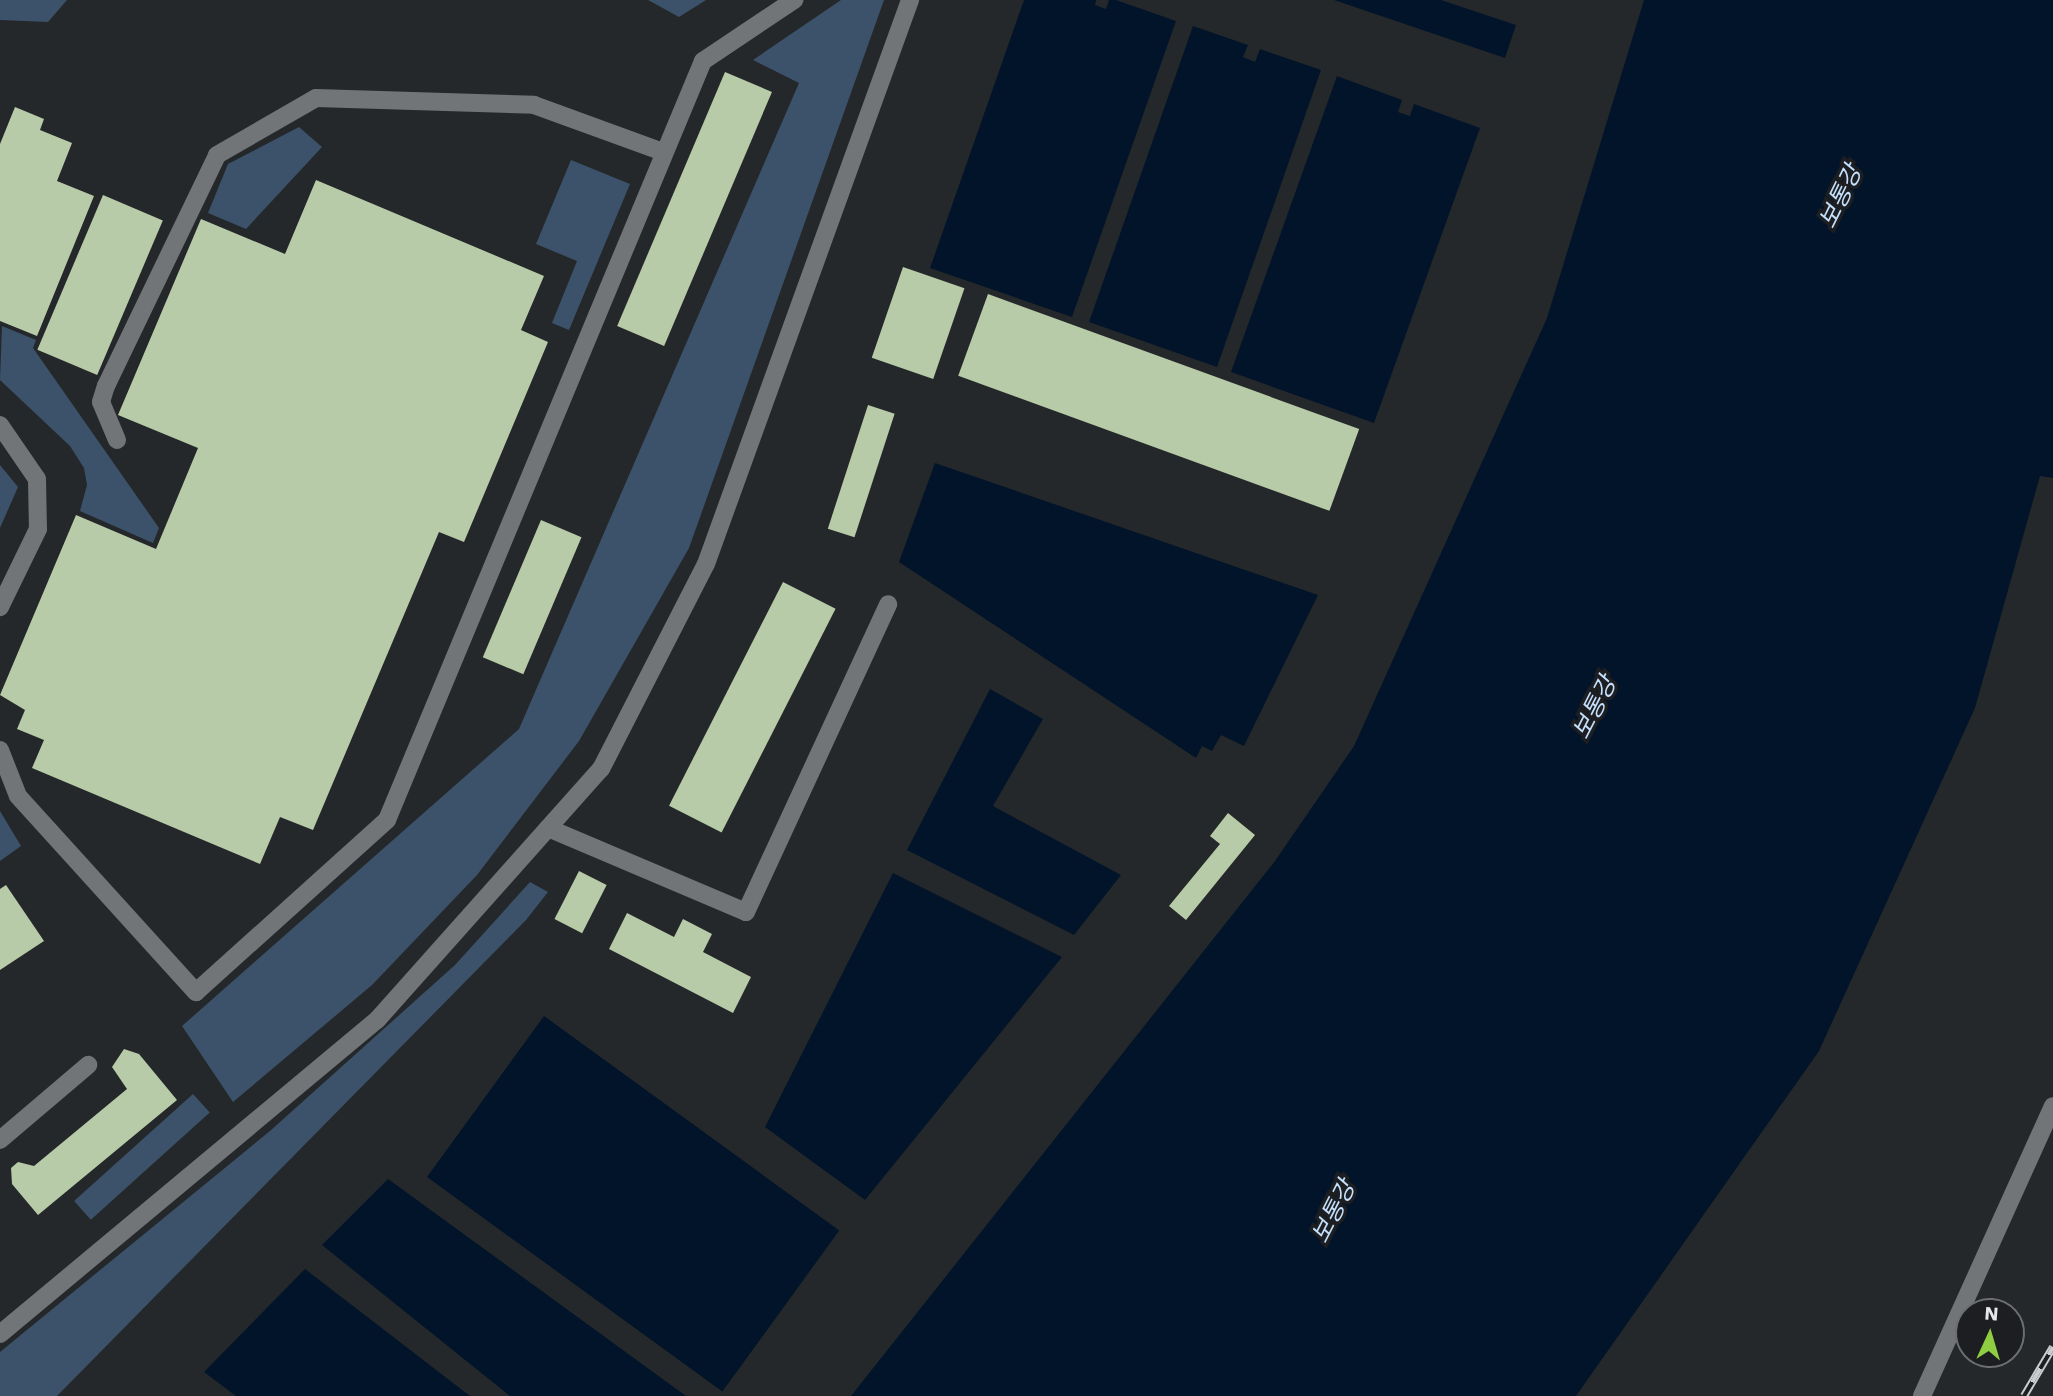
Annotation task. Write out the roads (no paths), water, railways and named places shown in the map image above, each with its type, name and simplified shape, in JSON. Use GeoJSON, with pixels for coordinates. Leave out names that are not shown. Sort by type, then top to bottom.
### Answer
{"type":"FeatureCollection","features":[{"type":"Feature","properties":{"kind":"street"},"geometry":{"type":"LineString","coordinates":[[0,750],[18,796],[196,992],[387,820],[703,61],[794,0]]}},
{"type":"Feature","properties":{"kind":"street"},"geometry":{"type":"LineString","coordinates":[[0,1334],[377,1020],[601,769],[706,564],[910,0]]}},
{"type":"Feature","properties":{"kind":"street"},"geometry":{"type":"LineString","coordinates":[[117,440],[101,402],[106,386],[217,155],[316,98],[534,105],[663,152]]}},
{"type":"Feature","properties":{"kind":"street"},"geometry":{"type":"LineString","coordinates":[[0,425],[37,479],[38,529],[0,607]]}},
{"type":"Feature","properties":{"kind":"street"},"geometry":{"type":"LineString","coordinates":[[548,828],[746,912],[888,604]]}},
{"type":"Feature","properties":{"kind":"street"},"geometry":{"type":"LineString","coordinates":[[0,1140],[88,1065]]}},
{"type":"Feature","properties":{"kind":"street"},"geometry":{"type":"LineString","coordinates":[[1922,1396],[2053,1106]]}},
{"type":"Feature","properties":{"kind":"water"},"geometry":{"type":"Polygon","coordinates":[[[1024,0],[1096,0],[1095,5],[1106,9],[1109,0],[1116,0],[1176,21],[1072,317],[930,268],[1024,0]]]}},
{"type":"Feature","properties":{"kind":"water"},"geometry":{"type":"Polygon","coordinates":[[[1334,0],[1441,0],[1516,25],[1505,58],[1334,0]]]}},
{"type":"Feature","properties":{"kind":"water","name":"보통강"},"geometry":{"type":"Polygon","coordinates":[[[1644,0],[2053,0],[2053,478],[2040,476],[1975,708],[1819,1051],[1576,1396],[851,1396],[1275,861],[1354,746],[1547,318],[1644,0]]]}},
{"type":"Feature","properties":{"kind":"water"},"geometry":{"type":"Polygon","coordinates":[[[1193,26],[1248,45],[1243,57],[1255,62],[1260,49],[1321,70],[1217,367],[1089,322],[1193,26]]]}},
{"type":"Feature","properties":{"kind":"water"},"geometry":{"type":"Polygon","coordinates":[[[1337,76],[1402,100],[1398,112],[1410,116],[1414,104],[1480,128],[1374,423],[1231,372],[1337,76]]]}},
{"type":"Feature","properties":{"kind":"water"},"geometry":{"type":"Polygon","coordinates":[[[935,463],[1318,595],[1244,746],[1221,735],[1212,751],[1202,746],[1196,758],[899,562],[935,463]]]}},
{"type":"Feature","properties":{"kind":"water"},"geometry":{"type":"Polygon","coordinates":[[[990,689],[1043,719],[993,806],[1121,875],[1074,935],[907,850],[990,689]]]}},
{"type":"Feature","properties":{"kind":"water"},"geometry":{"type":"Polygon","coordinates":[[[893,873],[1062,957],[865,1200],[765,1127],[893,873]]]}},
{"type":"Feature","properties":{"kind":"water"},"geometry":{"type":"Polygon","coordinates":[[[544,1016],[839,1231],[722,1392],[427,1177],[544,1016]]]}},
{"type":"Feature","properties":{"kind":"water"},"geometry":{"type":"Polygon","coordinates":[[[388,1179],[686,1396],[510,1396],[322,1245],[388,1179]]]}},
{"type":"Feature","properties":{"kind":"water"},"geometry":{"type":"Polygon","coordinates":[[[305,1269],[470,1396],[236,1396],[204,1372],[305,1269]]]}},
{"type":"Feature","properties":{"kind":"railway"},"geometry":{"type":"LineString","coordinates":[[2024,1396],[2053,1347]]}}]}
